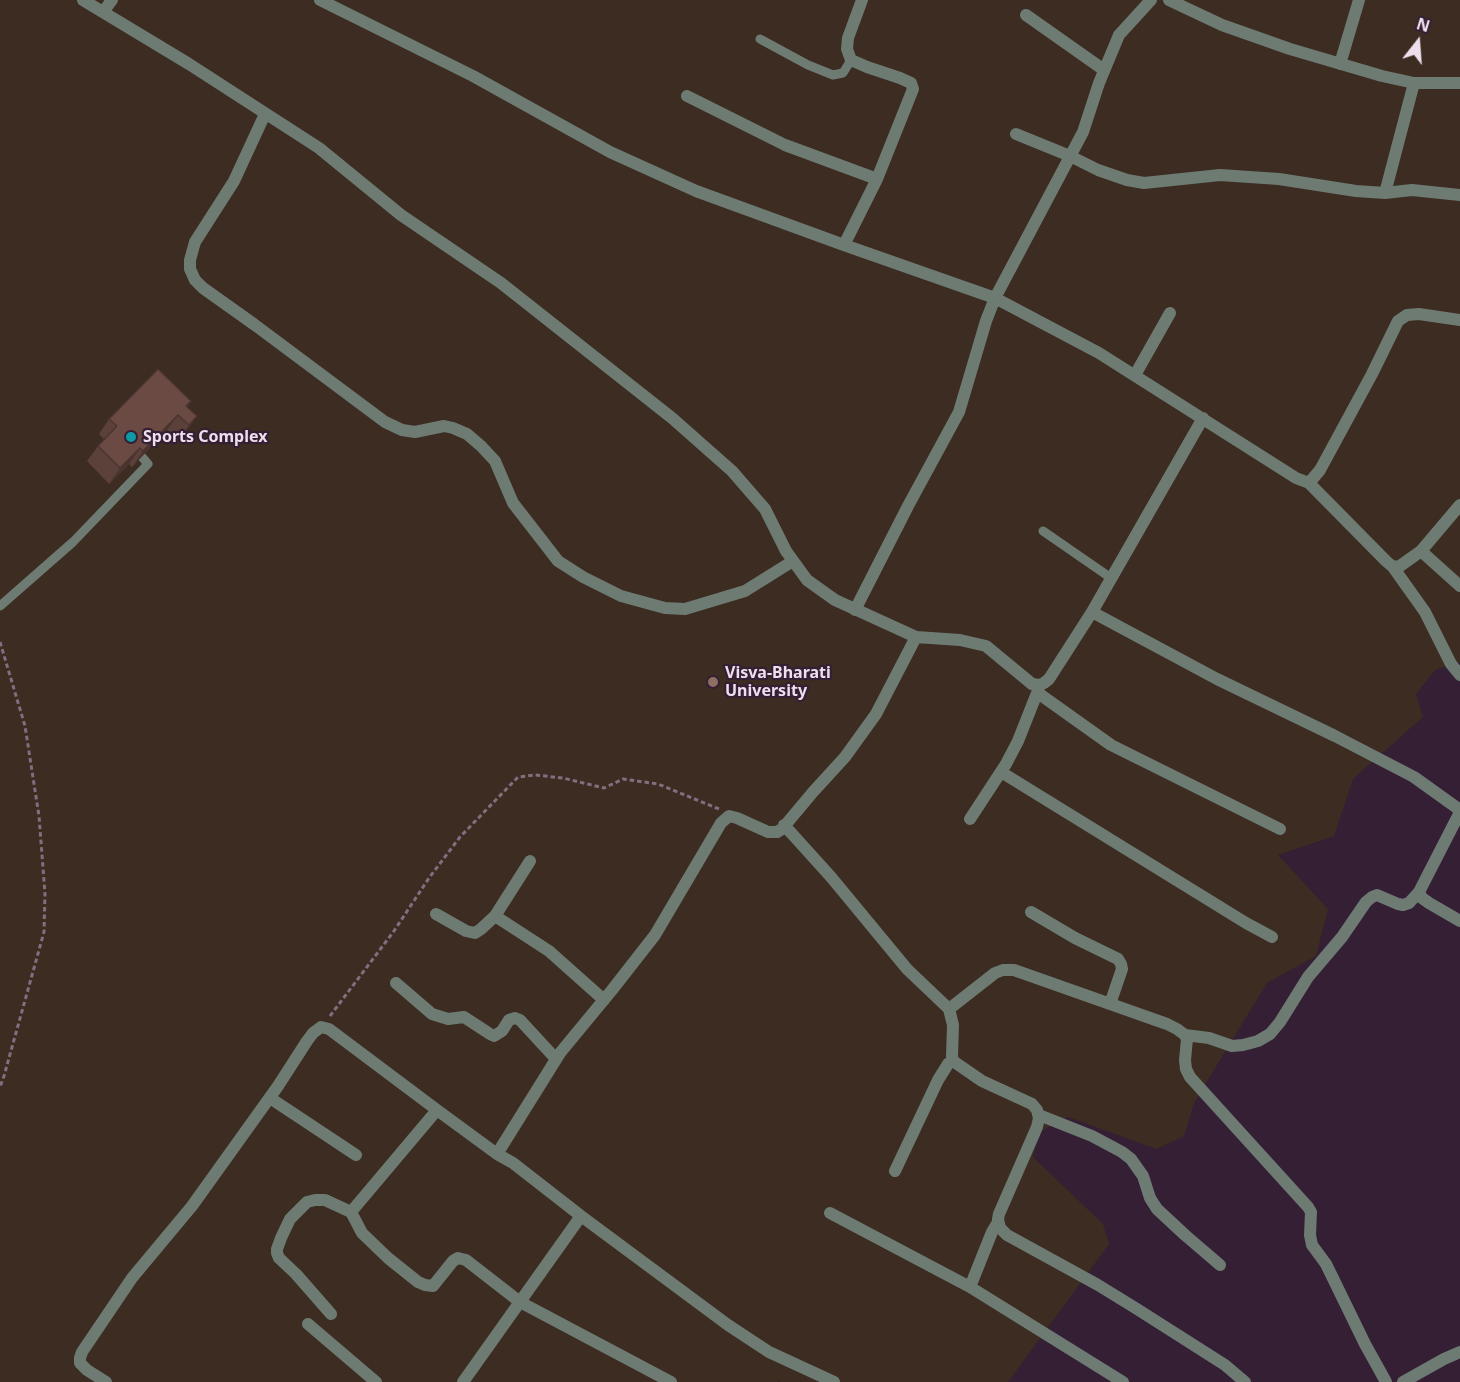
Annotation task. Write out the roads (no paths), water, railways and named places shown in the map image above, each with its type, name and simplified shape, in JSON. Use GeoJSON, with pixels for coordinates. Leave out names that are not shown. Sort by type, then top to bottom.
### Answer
{"type":"FeatureCollection","features":[{"type":"Feature","properties":{"kind":"street"},"geometry":{"type":"LineString","coordinates":[[83,0],[189,64],[319,148],[401,215],[501,283],[672,418],[732,471],[765,509],[786,551],[807,580],[835,600],[916,637],[960,640],[986,646],[1111,745],[1280,829]]}},
{"type":"Feature","properties":{"kind":"street"},"geometry":{"type":"LineString","coordinates":[[104,12],[112,0]]}},
{"type":"Feature","properties":{"kind":"street"},"geometry":{"type":"LineString","coordinates":[[320,0],[473,76],[610,152],[696,191],[995,298],[1099,353],[1296,478],[1309,483],[1393,567],[1425,612],[1451,664],[1460,675]]}},
{"type":"Feature","properties":{"kind":"street"},"geometry":{"type":"LineString","coordinates":[[844,245],[877,179],[913,89],[911,83],[850,60],[847,49],[848,38],[862,0]]}},
{"type":"Feature","properties":{"kind":"street"},"geometry":{"type":"LineString","coordinates":[[855,610],[960,412],[986,321],[995,298],[1083,132],[1104,70],[1119,35],[1151,0]]}},
{"type":"Feature","properties":{"kind":"street"},"geometry":{"type":"LineString","coordinates":[[1169,0],[1222,25],[1290,49],[1382,76],[1414,83],[1460,83]]}},
{"type":"Feature","properties":{"kind":"street"},"geometry":{"type":"LineString","coordinates":[[1340,64],[1359,0]]}},
{"type":"Feature","properties":{"kind":"street"},"geometry":{"type":"LineString","coordinates":[[1026,15],[1104,70]]}},
{"type":"Feature","properties":{"kind":"street"},"geometry":{"type":"LineString","coordinates":[[1385,193],[1414,83]]}},
{"type":"Feature","properties":{"kind":"street"},"geometry":{"type":"LineString","coordinates":[[687,96],[785,145],[877,179]]}},
{"type":"Feature","properties":{"kind":"street"},"geometry":{"type":"LineString","coordinates":[[265,114],[234,181],[195,242],[190,269],[195,280],[203,288],[385,423],[402,430],[415,432],[444,426],[466,434],[495,461],[513,503],[558,561],[583,577],[621,596],[665,608],[685,609],[746,591],[794,561]]}},
{"type":"Feature","properties":{"kind":"street"},"geometry":{"type":"LineString","coordinates":[[1016,134],[1098,170],[1144,183],[1220,174],[1279,179],[1356,191],[1385,193],[1412,190],[1460,195]]}},
{"type":"Feature","properties":{"kind":"street"},"geometry":{"type":"LineString","coordinates":[[1136,375],[1170,313]]}},
{"type":"Feature","properties":{"kind":"street"},"geometry":{"type":"LineString","coordinates":[[1309,483],[1325,461],[1398,321],[1407,315],[1419,314],[1460,320]]}},
{"type":"Feature","properties":{"kind":"street"},"geometry":{"type":"LineString","coordinates":[[970,819],[1018,741],[1039,689],[1049,679],[1092,612],[1203,418]]}},
{"type":"Feature","properties":{"kind":"street"},"geometry":{"type":"LineString","coordinates":[[1393,567],[1400,566],[1421,551],[1460,505]]}},
{"type":"Feature","properties":{"kind":"street"},"geometry":{"type":"LineString","coordinates":[[1421,551],[1460,586]]}},
{"type":"Feature","properties":{"kind":"street"},"geometry":{"type":"LineString","coordinates":[[1092,612],[1217,679],[1414,777],[1460,811],[1419,892],[1409,903],[1403,905],[1377,895],[1366,902],[1342,937],[1308,977],[1270,1034],[1243,1046],[1232,1046],[1209,1038],[1185,1035]]}},
{"type":"Feature","properties":{"kind":"street"},"geometry":{"type":"LineString","coordinates":[[497,1154],[556,1059],[655,935],[721,823],[729,816],[768,832],[777,832],[782,829],[845,757],[876,714],[916,637]]}},
{"type":"Feature","properties":{"kind":"street"},"geometry":{"type":"LineString","coordinates":[[1000,772],[1272,937]]}},
{"type":"Feature","properties":{"kind":"street"},"geometry":{"type":"LineString","coordinates":[[784,825],[831,877],[907,969],[949,1010],[953,1025],[953,1061],[982,1081],[1032,1104],[1037,1110],[1039,1115],[1037,1127],[1007,1193],[998,1222],[970,1287]]}},
{"type":"Feature","properties":{"kind":"street"},"geometry":{"type":"LineString","coordinates":[[436,914],[466,931],[475,933],[495,916],[530,861]]}},
{"type":"Feature","properties":{"kind":"street"},"geometry":{"type":"LineString","coordinates":[[1419,892],[1422,898],[1460,921]]}},
{"type":"Feature","properties":{"kind":"street"},"geometry":{"type":"LineString","coordinates":[[1031,912],[1075,938],[1118,959],[1122,969],[1110,1004]]}},
{"type":"Feature","properties":{"kind":"street"},"geometry":{"type":"LineString","coordinates":[[495,916],[549,951],[604,1000]]}},
{"type":"Feature","properties":{"kind":"street"},"geometry":{"type":"LineString","coordinates":[[949,1010],[995,973],[1014,970],[1167,1024],[1182,1032],[1187,1039],[1185,1060],[1190,1077],[1311,1212],[1312,1245],[1326,1263],[1386,1382]]}},
{"type":"Feature","properties":{"kind":"street"},"geometry":{"type":"LineString","coordinates":[[396,983],[432,1014],[448,1019],[464,1017],[494,1036],[502,1031],[509,1020],[516,1018],[556,1059]]}},
{"type":"Feature","properties":{"kind":"street"},"geometry":{"type":"LineString","coordinates":[[106,1382],[80,1364],[82,1352],[132,1278],[192,1206],[270,1098],[307,1041],[321,1027],[329,1029],[497,1154],[513,1163],[728,1325],[769,1352],[834,1382]]}},
{"type":"Feature","properties":{"kind":"street"},"geometry":{"type":"LineString","coordinates":[[895,1172],[941,1074],[953,1061]]}},
{"type":"Feature","properties":{"kind":"street"},"geometry":{"type":"LineString","coordinates":[[270,1098],[356,1155]]}},
{"type":"Feature","properties":{"kind":"street"},"geometry":{"type":"LineString","coordinates":[[351,1212],[437,1110]]}},
{"type":"Feature","properties":{"kind":"street"},"geometry":{"type":"LineString","coordinates":[[1039,1115],[1092,1136],[1131,1159],[1143,1176],[1150,1198],[1157,1209],[1220,1265]]}},
{"type":"Feature","properties":{"kind":"street"},"geometry":{"type":"LineString","coordinates":[[331,1314],[279,1258],[276,1249],[290,1219],[307,1203],[315,1200],[325,1200],[351,1212],[362,1233],[418,1282],[433,1286],[453,1261],[459,1258],[465,1260],[520,1302],[671,1382]]}},
{"type":"Feature","properties":{"kind":"street"},"geometry":{"type":"LineString","coordinates":[[830,1213],[970,1287],[1123,1382]]}},
{"type":"Feature","properties":{"kind":"street"},"geometry":{"type":"LineString","coordinates":[[463,1382],[581,1216]]}},
{"type":"Feature","properties":{"kind":"street"},"geometry":{"type":"LineString","coordinates":[[998,1222],[1007,1235],[1098,1284],[1225,1365],[1245,1382]]}},
{"type":"Feature","properties":{"kind":"street"},"geometry":{"type":"LineString","coordinates":[[308,1324],[376,1382]]}},
{"type":"Feature","properties":{"kind":"street"},"geometry":{"type":"LineString","coordinates":[[1403,1382],[1460,1352]]}},
{"type":"Feature","properties":{"kind":"lane"},"geometry":{"type":"LineString","coordinates":[[760,39],[808,65],[833,75],[843,73],[850,60]]}},
{"type":"Feature","properties":{"kind":"lane"},"geometry":{"type":"LineString","coordinates":[[0,606],[73,542],[148,464],[142,457]]}},
{"type":"Feature","properties":{"kind":"lane"},"geometry":{"type":"LineString","coordinates":[[1043,531],[1111,578]]}},
{"type":"Feature","properties":{"kind":"place","name":"Sports Complex"},"geometry":{"type":"Point","coordinates":[131,437]}},
{"type":"Feature","properties":{"kind":"place","name":"Visva-Bharati University"},"geometry":{"type":"Point","coordinates":[713,682]}}]}
